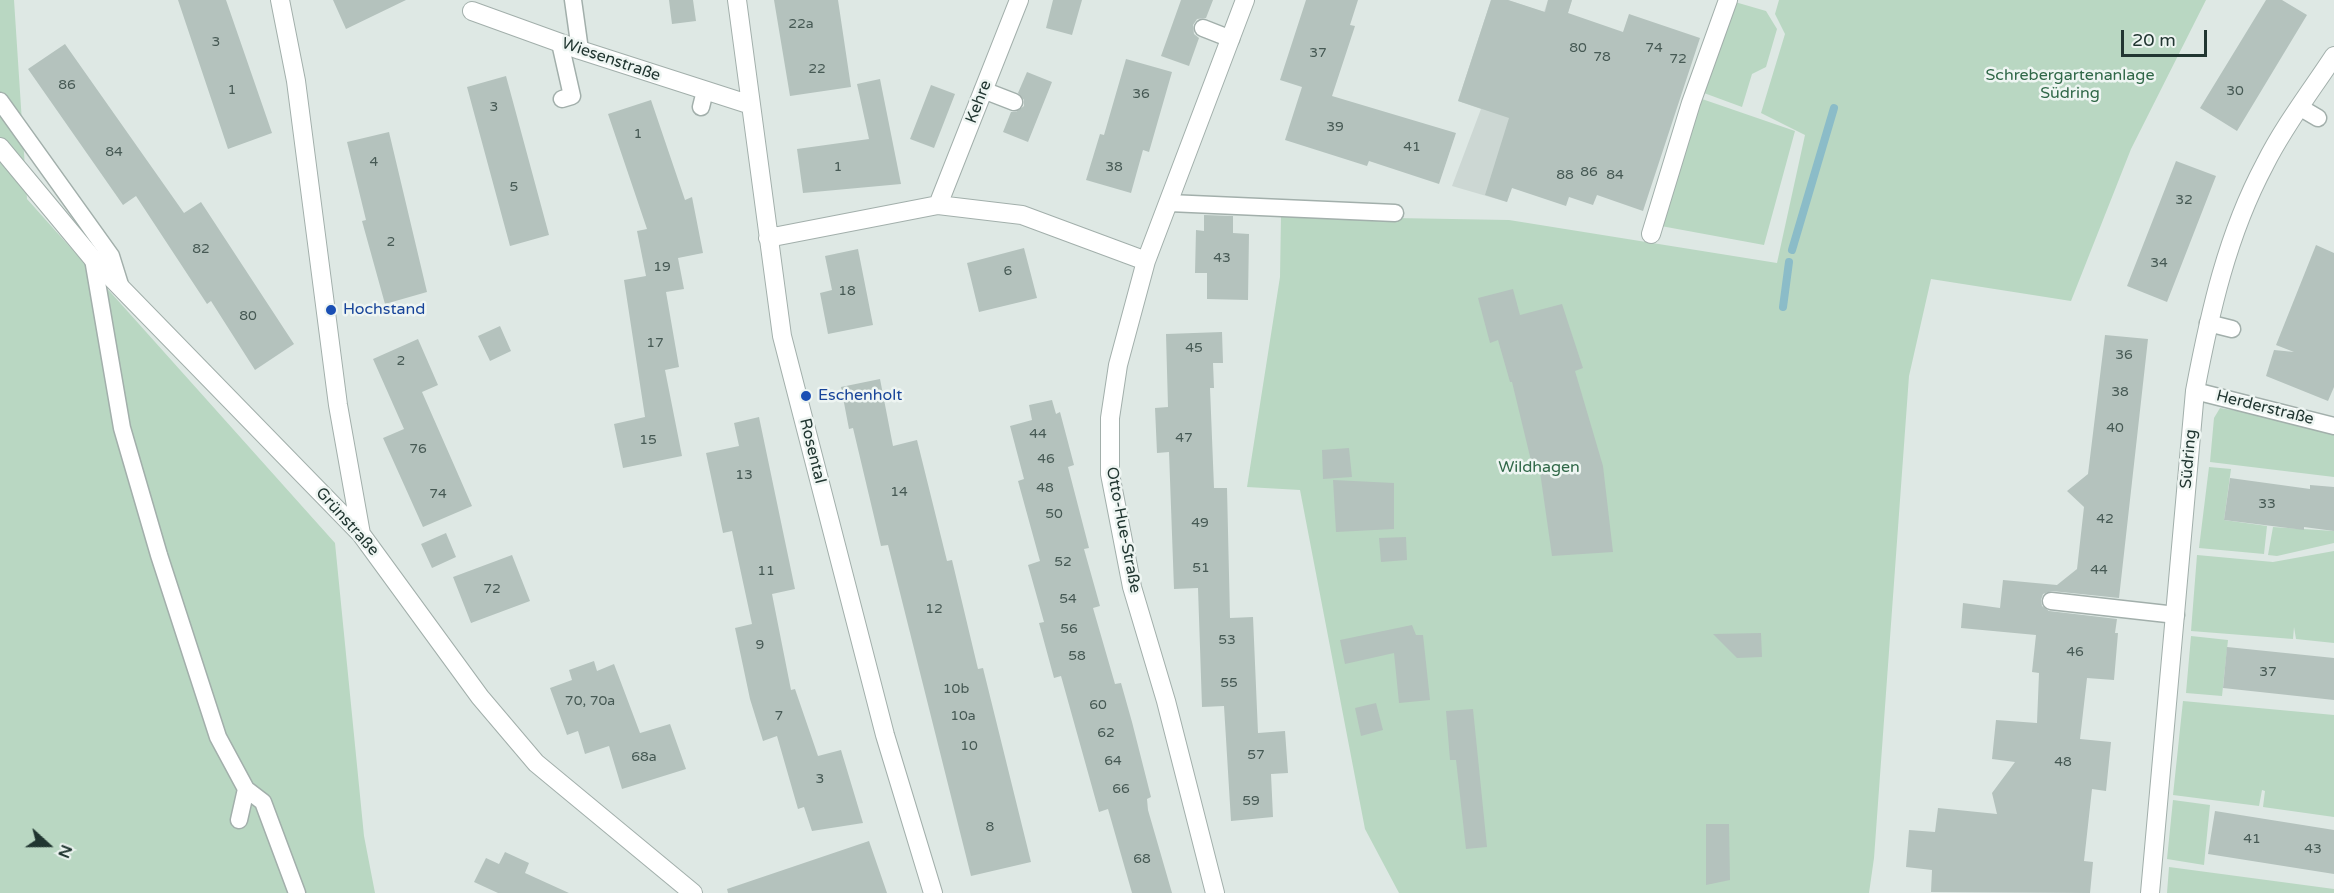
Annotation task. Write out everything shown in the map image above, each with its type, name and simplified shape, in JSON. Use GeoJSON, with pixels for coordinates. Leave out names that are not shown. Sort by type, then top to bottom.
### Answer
{"type":"FeatureCollection","features":[{"type":"Feature","properties":{"kind":"street"},"geometry":{"type":"LineString","coordinates":[[280,0],[296,81],[338,405],[361,534]]}},
{"type":"Feature","properties":{"kind":"street","name":"Rosental"},"geometry":{"type":"LineString","coordinates":[[737,0],[782,336],[885,735],[933,893]]}},
{"type":"Feature","properties":{"kind":"street","name":"Kehre"},"geometry":{"type":"LineString","coordinates":[[938,205],[1019,0]]}},
{"type":"Feature","properties":{"kind":"street","name":"Otto-Hue-Straße"},"geometry":{"type":"LineString","coordinates":[[1215,893],[1166,701],[1132,586],[1110,474],[1110,418],[1118,365],[1146,261],[1245,0]]}},
{"type":"Feature","properties":{"kind":"street"},"geometry":{"type":"LineString","coordinates":[[1651,234],[1691,103],[1728,0]]}},
{"type":"Feature","properties":{"kind":"street","name":"Wiesenstraße"},"geometry":{"type":"LineString","coordinates":[[472,11],[580,50],[703,99],[751,105]]}},
{"type":"Feature","properties":{"kind":"street","name":"Südring"},"geometry":{"type":"LineString","coordinates":[[2150,893],[2195,391],[2208,323],[2228,248],[2248,197],[2266,162],[2334,56]]}},
{"type":"Feature","properties":{"kind":"street","name":"Grünstraße"},"geometry":{"type":"LineString","coordinates":[[0,147],[93,259],[361,534],[480,697],[536,763],[693,893]]}},
{"type":"Feature","properties":{"kind":"street"},"geometry":{"type":"LineString","coordinates":[[768,238],[938,205],[1022,215],[1146,261]]}},
{"type":"Feature","properties":{"kind":"lane"},"geometry":{"type":"LineString","coordinates":[[573,0],[580,50]]}},
{"type":"Feature","properties":{"kind":"lane"},"geometry":{"type":"LineString","coordinates":[[1203,28],[1231,39]]}},
{"type":"Feature","properties":{"kind":"lane"},"geometry":{"type":"LineString","coordinates":[[560,43],[572,96],[562,99]]}},
{"type":"Feature","properties":{"kind":"lane"},"geometry":{"type":"LineString","coordinates":[[984,90],[1014,102]]}},
{"type":"Feature","properties":{"kind":"lane"},"geometry":{"type":"LineString","coordinates":[[0,100],[111,256],[121,288]]}},
{"type":"Feature","properties":{"kind":"lane"},"geometry":{"type":"LineString","coordinates":[[2301,108],[2318,118]]}},
{"type":"Feature","properties":{"kind":"lane"},"geometry":{"type":"LineString","coordinates":[[1169,203],[1395,213]]}},
{"type":"Feature","properties":{"kind":"lane"},"geometry":{"type":"LineString","coordinates":[[93,259],[122,428],[159,555],[218,737],[246,789],[263,802],[297,893]]}},
{"type":"Feature","properties":{"kind":"lane"},"geometry":{"type":"LineString","coordinates":[[2208,323],[2232,329]]}},
{"type":"Feature","properties":{"kind":"lane","name":"Herderstraße"},"geometry":{"type":"LineString","coordinates":[[2195,391],[2334,426]]}},
{"type":"Feature","properties":{"kind":"lane"},"geometry":{"type":"LineString","coordinates":[[2051,601],[2135,606],[2176,615]]}},
{"type":"Feature","properties":{"kind":"lane"},"geometry":{"type":"LineString","coordinates":[[239,820],[246,789]]}},
{"type":"Feature","properties":{"kind":"shaded area"},"geometry":{"type":"Polygon","coordinates":[[[1491,0],[1508,0],[1544,12],[1548,0],[1572,0],[1507,202],[1452,186],[1481,109],[1458,101],[1491,0]]]}},
{"type":"Feature","properties":{"kind":"green space"},"geometry":{"type":"Polygon","coordinates":[[[0,0],[14,0],[27,199],[335,543],[364,836],[375,893],[0,893],[0,0]]]}},
{"type":"Feature","properties":{"kind":"green space","name":"Wildhagen"},"geometry":{"type":"Polygon","coordinates":[[[1779,0],[2206,0],[2131,149],[2071,301],[1931,279],[1909,376],[1874,858],[1869,893],[1399,893],[1365,829],[1300,490],[1247,487],[1280,277],[1281,216],[1509,220],[1777,263],[1805,135],[1761,113],[1785,34],[1775,14],[1779,0]]]}},
{"type":"Feature","properties":{"kind":"green space"},"geometry":{"type":"Polygon","coordinates":[[[1735,2],[1766,11],[1777,29],[1766,67],[1752,74],[1742,107],[1704,93],[1735,2]]]}},
{"type":"Feature","properties":{"kind":"green space"},"geometry":{"type":"Polygon","coordinates":[[[1702,99],[1795,131],[1764,245],[1661,226],[1702,99]]]}},
{"type":"Feature","properties":{"kind":"green space"},"geometry":{"type":"Polygon","coordinates":[[[2220,408],[2256,414],[2334,433],[2334,477],[2210,462],[2214,418],[2220,408]]]}},
{"type":"Feature","properties":{"kind":"green space"},"geometry":{"type":"Polygon","coordinates":[[[2209,467],[2231,469],[2224,520],[2267,526],[2264,554],[2199,548],[2209,467]]]}},
{"type":"Feature","properties":{"kind":"green space"},"geometry":{"type":"Polygon","coordinates":[[[2273,527],[2334,531],[2334,543],[2277,556],[2268,555],[2273,527]]]}},
{"type":"Feature","properties":{"kind":"green space"},"geometry":{"type":"Polygon","coordinates":[[[2334,551],[2334,643],[2296,639],[2294,627],[2293,639],[2191,631],[2197,555],[2273,562],[2334,551]]]}},
{"type":"Feature","properties":{"kind":"green space"},"geometry":{"type":"Polygon","coordinates":[[[2191,636],[2228,640],[2222,696],[2186,693],[2191,636]]]}},
{"type":"Feature","properties":{"kind":"green space"},"geometry":{"type":"Polygon","coordinates":[[[2183,701],[2334,715],[2334,817],[2263,807],[2265,791],[2262,790],[2259,806],[2173,795],[2183,701]]]}},
{"type":"Feature","properties":{"kind":"green space"},"geometry":{"type":"Polygon","coordinates":[[[2173,800],[2210,805],[2204,865],[2167,859],[2173,800]]]}},
{"type":"Feature","properties":{"kind":"green space"},"geometry":{"type":"Polygon","coordinates":[[[2169,867],[2334,889],[2334,893],[2167,893],[2169,867]]]}},
{"type":"Feature","properties":{"kind":"building"},"geometry":{"type":"Polygon","coordinates":[[[178,0],[226,0],[272,133],[228,149],[178,0]]]}},
{"type":"Feature","properties":{"kind":"building"},"geometry":{"type":"Polygon","coordinates":[[[333,0],[406,0],[346,29],[333,0]]]}},
{"type":"Feature","properties":{"kind":"building"},"geometry":{"type":"Polygon","coordinates":[[[669,0],[693,0],[696,21],[672,24],[669,0]]]}},
{"type":"Feature","properties":{"kind":"building"},"geometry":{"type":"Polygon","coordinates":[[[774,0],[838,0],[851,87],[790,96],[774,0]]]}},
{"type":"Feature","properties":{"kind":"building"},"geometry":{"type":"Polygon","coordinates":[[[1053,0],[1082,0],[1072,35],[1046,28],[1053,0]]]}},
{"type":"Feature","properties":{"kind":"building"},"geometry":{"type":"Polygon","coordinates":[[[1181,0],[1213,0],[1206,18],[1197,19],[1193,25],[1194,34],[1199,38],[1189,66],[1161,56],[1181,0]]]}},
{"type":"Feature","properties":{"kind":"building"},"geometry":{"type":"Polygon","coordinates":[[[1306,0],[1358,0],[1350,25],[1355,26],[1332,96],[1456,133],[1439,184],[1369,161],[1367,166],[1285,140],[1302,87],[1280,80],[1306,0]]]}},
{"type":"Feature","properties":{"kind":"building"},"geometry":{"type":"Polygon","coordinates":[[[1491,0],[1508,0],[1545,12],[1548,0],[1572,0],[1568,13],[1623,32],[1629,14],[1700,38],[1643,211],[1597,195],[1593,205],[1569,197],[1566,206],[1512,188],[1507,202],[1485,195],[1509,118],[1458,101],[1491,0]]]}},
{"type":"Feature","properties":{"kind":"building"},"geometry":{"type":"Polygon","coordinates":[[[2266,0],[2282,0],[2307,15],[2237,131],[2200,108],[2266,0]]]}},
{"type":"Feature","properties":{"kind":"building"},"geometry":{"type":"Polygon","coordinates":[[[65,44],[184,213],[201,202],[294,344],[255,370],[211,301],[207,304],[136,196],[123,205],[28,69],[65,44]]]}},
{"type":"Feature","properties":{"kind":"building"},"geometry":{"type":"Polygon","coordinates":[[[1126,59],[1172,72],[1149,152],[1143,150],[1131,193],[1086,180],[1100,134],[1104,135],[1126,59]]]}},
{"type":"Feature","properties":{"kind":"building"},"geometry":{"type":"Polygon","coordinates":[[[1027,72],[1052,82],[1028,142],[1003,132],[1011,112],[1016,112],[1024,106],[1024,100],[1018,93],[1027,72]]]}},
{"type":"Feature","properties":{"kind":"building"},"geometry":{"type":"Polygon","coordinates":[[[506,76],[549,235],[510,246],[467,87],[506,76]]]}},
{"type":"Feature","properties":{"kind":"building"},"geometry":{"type":"Polygon","coordinates":[[[880,79],[901,184],[803,193],[797,149],[869,139],[857,84],[880,79]]]}},
{"type":"Feature","properties":{"kind":"building"},"geometry":{"type":"Polygon","coordinates":[[[931,85],[955,94],[934,148],[910,139],[931,85]]]}},
{"type":"Feature","properties":{"kind":"building"},"geometry":{"type":"Polygon","coordinates":[[[651,100],[685,200],[692,197],[703,253],[678,258],[684,289],[666,292],[679,367],[665,370],[682,456],[623,468],[614,424],[645,417],[624,280],[646,276],[637,231],[647,229],[608,114],[651,100]]]}},
{"type":"Feature","properties":{"kind":"building"},"geometry":{"type":"Polygon","coordinates":[[[389,132],[427,292],[385,304],[362,221],[366,220],[347,142],[389,132]]]}},
{"type":"Feature","properties":{"kind":"building"},"geometry":{"type":"Polygon","coordinates":[[[2176,161],[2216,176],[2167,302],[2127,286],[2176,161]]]}},
{"type":"Feature","properties":{"kind":"building"},"geometry":{"type":"Polygon","coordinates":[[[1204,215],[1233,216],[1233,233],[1249,234],[1248,300],[1207,299],[1207,273],[1195,273],[1196,230],[1204,231],[1204,215]]]}},
{"type":"Feature","properties":{"kind":"building"},"geometry":{"type":"Polygon","coordinates":[[[2316,245],[2334,253],[2334,387],[2328,401],[2266,376],[2274,350],[2294,352],[2276,345],[2316,245]]]}},
{"type":"Feature","properties":{"kind":"building"},"geometry":{"type":"Polygon","coordinates":[[[1024,248],[1037,298],[979,312],[967,263],[1024,248]]]}},
{"type":"Feature","properties":{"kind":"building"},"geometry":{"type":"Polygon","coordinates":[[[858,249],[873,325],[828,334],[820,293],[832,290],[825,256],[858,249]]]}},
{"type":"Feature","properties":{"kind":"building"},"geometry":{"type":"Polygon","coordinates":[[[1513,289],[1520,315],[1562,304],[1583,368],[1575,371],[1603,466],[1613,552],[1552,556],[1540,472],[1534,473],[1512,382],[1510,382],[1498,340],[1490,343],[1478,298],[1513,289]]]}},
{"type":"Feature","properties":{"kind":"building"},"geometry":{"type":"Polygon","coordinates":[[[500,326],[511,351],[490,361],[478,336],[500,326]]]}},
{"type":"Feature","properties":{"kind":"building"},"geometry":{"type":"Polygon","coordinates":[[[1222,332],[1223,363],[1213,363],[1214,388],[1210,388],[1214,488],[1227,488],[1230,618],[1253,617],[1258,733],[1285,731],[1288,773],[1271,774],[1273,817],[1231,821],[1224,706],[1202,707],[1198,588],[1174,589],[1169,452],[1157,453],[1155,408],[1168,407],[1166,334],[1222,332]]]}},
{"type":"Feature","properties":{"kind":"building"},"geometry":{"type":"Polygon","coordinates":[[[2105,335],[2148,339],[2119,598],[2052,591],[2043,594],[2041,600],[2042,606],[2049,611],[2117,619],[2114,680],[2087,678],[2080,739],[2111,742],[2106,791],[2092,789],[2084,861],[2093,862],[2090,893],[1931,892],[1932,870],[1906,867],[1909,830],[1935,832],[1938,808],[1997,814],[1992,793],[2015,762],[1992,759],[1996,720],[2037,723],[2039,673],[2032,672],[2036,635],[1961,628],[1963,603],[2000,608],[2003,580],[2057,585],[2077,569],[2084,507],[2067,491],[2088,474],[2105,335]]]}},
{"type":"Feature","properties":{"kind":"building"},"geometry":{"type":"Polygon","coordinates":[[[418,339],[438,385],[422,392],[472,506],[423,527],[383,438],[404,429],[373,359],[418,339]]]}},
{"type":"Feature","properties":{"kind":"building"},"geometry":{"type":"Polygon","coordinates":[[[880,379],[893,446],[917,440],[947,561],[952,560],[978,669],[983,668],[1031,862],[971,876],[888,545],[881,546],[853,428],[849,429],[841,387],[880,379]]]}},
{"type":"Feature","properties":{"kind":"building"},"geometry":{"type":"Polygon","coordinates":[[[1052,400],[1056,414],[1060,412],[1074,465],[1068,467],[1089,548],[1084,549],[1100,606],[1093,608],[1115,684],[1121,683],[1132,722],[1151,797],[1147,799],[1148,810],[1172,893],[1132,893],[1108,809],[1099,812],[1061,676],[1054,678],[1039,623],[1044,622],[1028,565],[1040,561],[1018,481],[1024,479],[1010,426],[1032,420],[1029,405],[1052,400]]]}},
{"type":"Feature","properties":{"kind":"building"},"geometry":{"type":"Polygon","coordinates":[[[759,417],[795,589],[772,594],[791,690],[795,689],[818,756],[841,750],[863,823],[812,831],[804,807],[798,809],[777,736],[763,741],[750,699],[735,628],[752,624],[732,531],[723,533],[706,453],[739,446],[734,423],[759,417]]]}},
{"type":"Feature","properties":{"kind":"building"},"geometry":{"type":"Polygon","coordinates":[[[1349,448],[1352,477],[1323,479],[1322,450],[1349,448]]]}},
{"type":"Feature","properties":{"kind":"building"},"geometry":{"type":"Polygon","coordinates":[[[2230,478],[2310,489],[2310,485],[2334,487],[2334,531],[2304,527],[2304,530],[2224,520],[2230,478]]]}},
{"type":"Feature","properties":{"kind":"building"},"geometry":{"type":"Polygon","coordinates":[[[1333,480],[1394,483],[1394,529],[1336,532],[1333,480]]]}},
{"type":"Feature","properties":{"kind":"building"},"geometry":{"type":"Polygon","coordinates":[[[446,533],[456,557],[432,568],[421,544],[446,533]]]}},
{"type":"Feature","properties":{"kind":"building"},"geometry":{"type":"Polygon","coordinates":[[[1406,537],[1407,560],[1381,562],[1379,538],[1406,537]]]}},
{"type":"Feature","properties":{"kind":"building"},"geometry":{"type":"Polygon","coordinates":[[[512,555],[530,601],[471,623],[453,577],[512,555]]]}},
{"type":"Feature","properties":{"kind":"building"},"geometry":{"type":"Polygon","coordinates":[[[1412,625],[1416,635],[1423,635],[1430,700],[1399,703],[1394,653],[1345,664],[1340,640],[1412,625]]]}},
{"type":"Feature","properties":{"kind":"building"},"geometry":{"type":"Polygon","coordinates":[[[1761,633],[1762,657],[1737,658],[1713,634],[1761,633]]]}},
{"type":"Feature","properties":{"kind":"building"},"geometry":{"type":"Polygon","coordinates":[[[2227,647],[2334,658],[2334,700],[2223,688],[2227,647]]]}},
{"type":"Feature","properties":{"kind":"building"},"geometry":{"type":"Polygon","coordinates":[[[594,661],[597,671],[614,664],[640,733],[670,724],[686,769],[622,789],[609,746],[585,754],[578,731],[567,735],[550,688],[572,680],[569,670],[594,661]]]}},
{"type":"Feature","properties":{"kind":"building"},"geometry":{"type":"Polygon","coordinates":[[[1376,703],[1383,730],[1361,736],[1355,708],[1376,703]]]}},
{"type":"Feature","properties":{"kind":"building"},"geometry":{"type":"Polygon","coordinates":[[[1473,709],[1487,847],[1466,849],[1456,760],[1450,760],[1446,711],[1473,709]]]}},
{"type":"Feature","properties":{"kind":"building"},"geometry":{"type":"Polygon","coordinates":[[[2215,811],[2334,830],[2334,874],[2208,854],[2215,811]]]}},
{"type":"Feature","properties":{"kind":"building"},"geometry":{"type":"Polygon","coordinates":[[[1706,824],[1729,824],[1730,880],[1706,885],[1706,824]]]}},
{"type":"Feature","properties":{"kind":"building"},"geometry":{"type":"Polygon","coordinates":[[[869,841],[887,893],[728,893],[727,889],[869,841]]]}},
{"type":"Feature","properties":{"kind":"building"},"geometry":{"type":"Polygon","coordinates":[[[505,852],[529,863],[525,873],[569,893],[498,893],[474,882],[486,858],[499,864],[505,852]]]}},
{"type":"Feature","properties":{"kind":"waterway"},"geometry":{"type":"LineString","coordinates":[[1792,250],[1834,108]]}},
{"type":"Feature","properties":{"kind":"waterway"},"geometry":{"type":"LineString","coordinates":[[1783,307],[1789,262]]}},
{"type":"Feature","properties":{"kind":"place","name":"Hochstand"},"geometry":{"type":"Point","coordinates":[331,310]}},
{"type":"Feature","properties":{"kind":"place","name":"Eschenholt"},"geometry":{"type":"Point","coordinates":[806,396]}},
{"type":"Feature","properties":{"kind":"park label","name":"Schrebergartenanlage Südring"},"geometry":{"type":"Point","coordinates":[2070,85]}}]}
